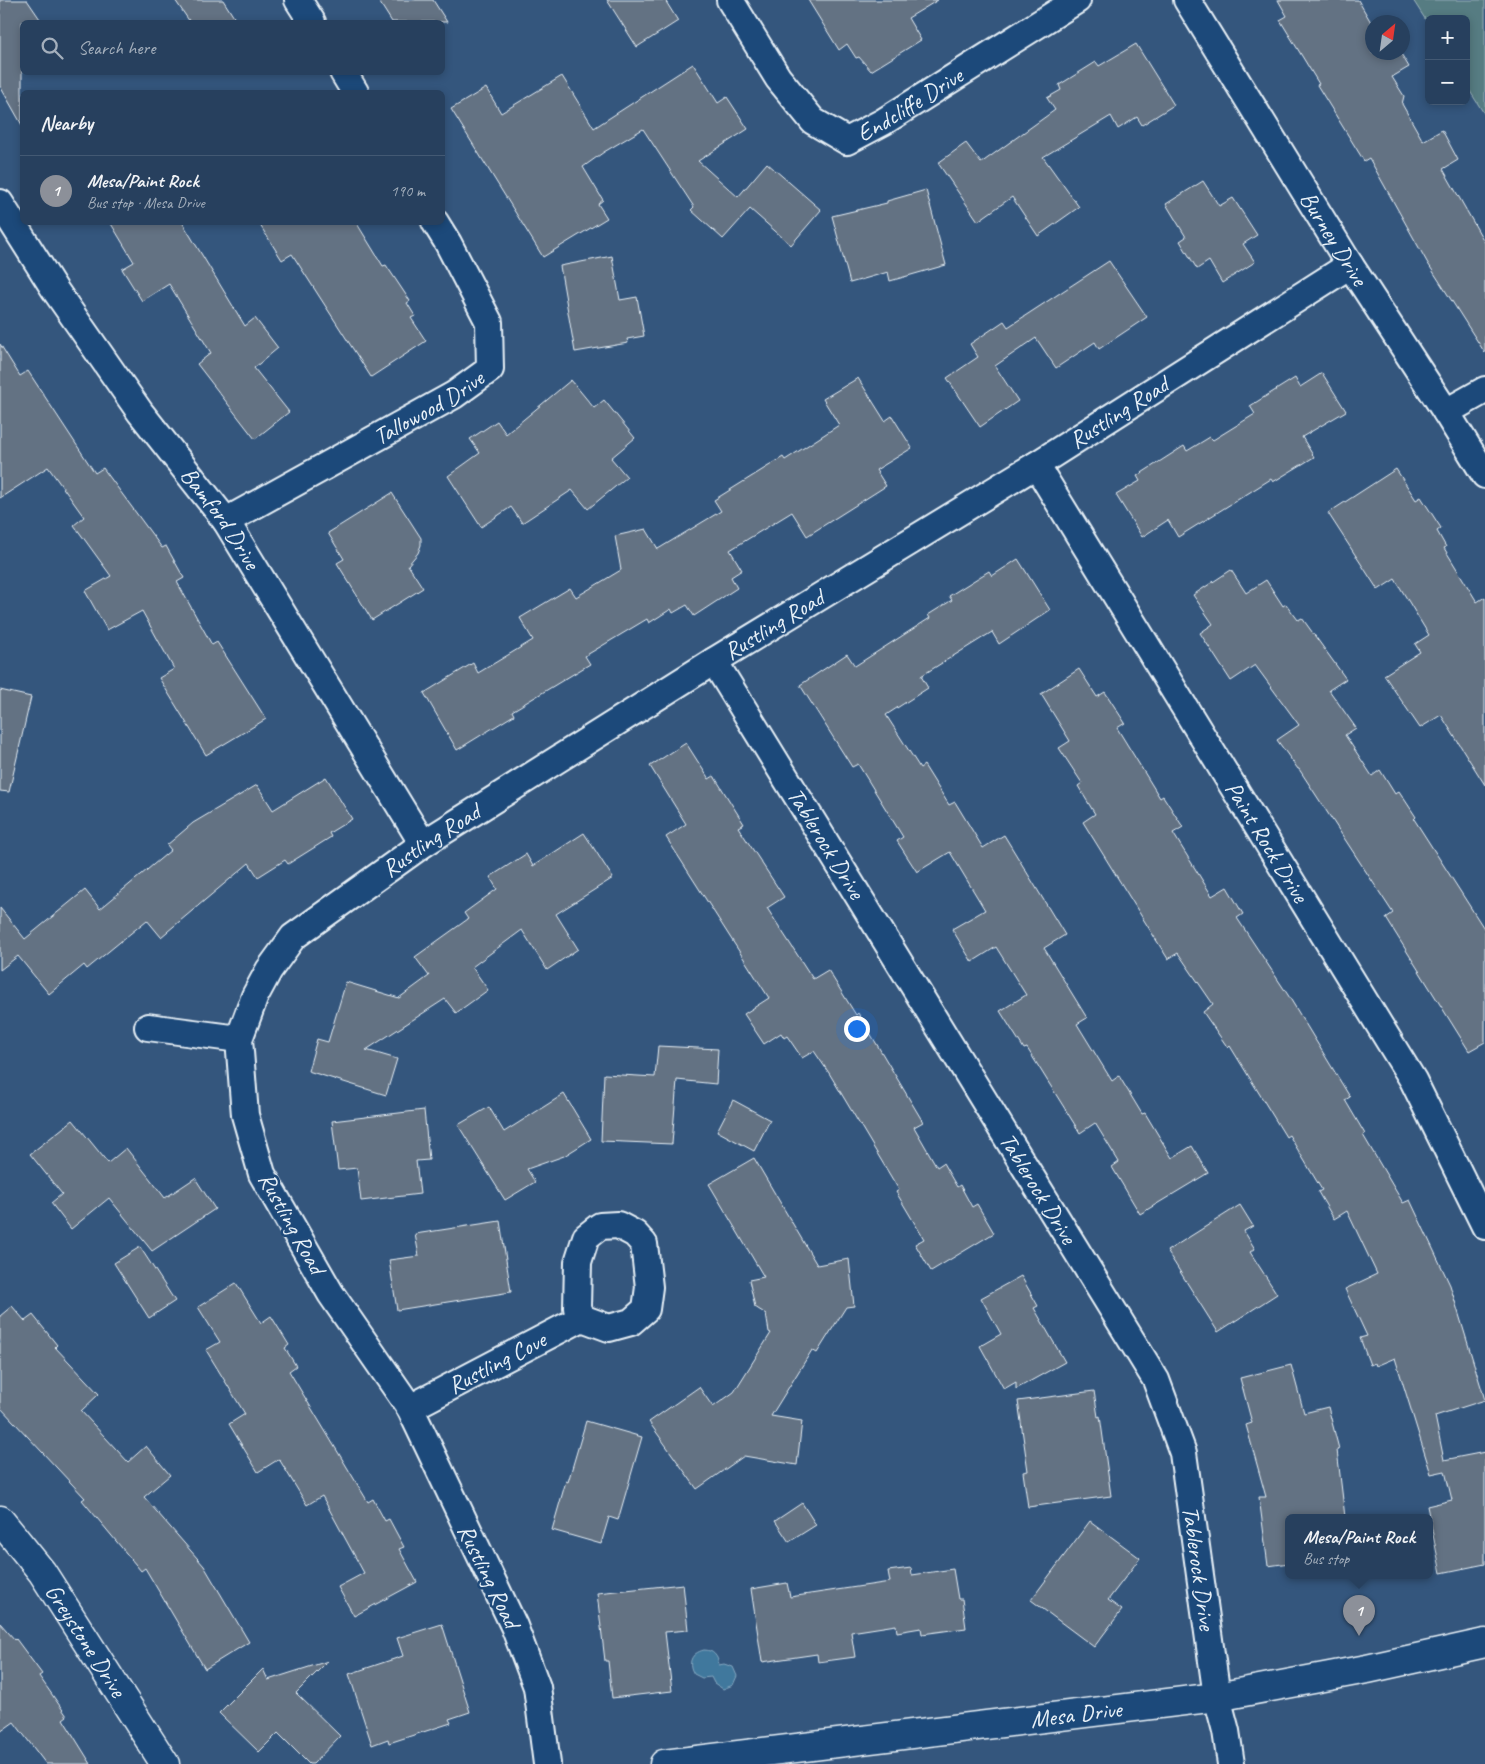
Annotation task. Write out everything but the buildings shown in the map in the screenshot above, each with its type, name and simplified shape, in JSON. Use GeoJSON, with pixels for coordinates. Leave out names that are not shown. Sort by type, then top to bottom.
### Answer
{"type":"FeatureCollection","features":[{"type":"Feature","properties":{"kind":"street"},"geometry":{"type":"LineString","coordinates":[[298,0],[311,20]]}},
{"type":"Feature","properties":{"kind":"street","name":"Endcliffe Drive"},"geometry":{"type":"LineString","coordinates":[[730,0],[778,78],[813,121],[847,141],[883,122],[1077,0]]}},
{"type":"Feature","properties":{"kind":"street","name":"Burney Drive"},"geometry":{"type":"LineString","coordinates":[[1186,0],[1350,265],[1485,475]]}},
{"type":"Feature","properties":{"kind":"street"},"geometry":{"type":"LineString","coordinates":[[345,75],[354,90]]}},
{"type":"Feature","properties":{"kind":"street","name":"Bamford Drive"},"geometry":{"type":"LineString","coordinates":[[0,203],[54,290],[140,412],[226,521],[423,844]]}},
{"type":"Feature","properties":{"kind":"street","name":"Tallowood Drive"},"geometry":{"type":"LineString","coordinates":[[226,521],[454,395],[490,369],[489,322],[437,225]]}},
{"type":"Feature","properties":{"kind":"street","name":"Rustling Road"},"geometry":{"type":"LineString","coordinates":[[547,1764],[538,1687],[514,1626],[410,1408],[331,1294],[262,1174],[245,1115],[239,1039],[255,996],[269,970],[293,937],[423,844],[714,661],[1036,465],[1350,265]]}},
{"type":"Feature","properties":{"kind":"street"},"geometry":{"type":"LineString","coordinates":[[1446,412],[1485,390]]}},
{"type":"Feature","properties":{"kind":"street","name":"Paint Rock Drive"},"geometry":{"type":"LineString","coordinates":[[1036,465],[1413,1080],[1485,1226]]}},
{"type":"Feature","properties":{"kind":"street","name":"Tablerock Drive"},"geometry":{"type":"LineString","coordinates":[[714,661],[1156,1380],[1183,1453],[1217,1697],[1226,1731],[1231,1764]]}},
{"type":"Feature","properties":{"kind":"street"},"geometry":{"type":"LineString","coordinates":[[148,1027],[239,1039]]}},
{"type":"Feature","properties":{"kind":"street","name":"Rustling Cove"},"geometry":{"type":"LineString","coordinates":[[410,1408],[582,1318]]}},
{"type":"Feature","properties":{"kind":"street","name":"Greystone Drive"},"geometry":{"type":"LineString","coordinates":[[0,1520],[42,1572],[165,1764]]}},
{"type":"Feature","properties":{"kind":"street","name":"Mesa Drive"},"geometry":{"type":"LineString","coordinates":[[664,1764],[1217,1697],[1367,1669],[1485,1643]]}},
{"type":"Feature","properties":{"kind":"green space"},"geometry":{"type":"Polygon","coordinates":[[[1413,0],[1485,0],[1485,115],[1470,91],[1470,15],[1425,15],[1425,19],[1413,0]]]}},
{"type":"Feature","properties":{"kind":"water"},"geometry":{"type":"Polygon","coordinates":[[[704,1650],[714,1654],[718,1659],[719,1665],[724,1664],[733,1667],[737,1676],[733,1685],[723,1689],[714,1683],[711,1677],[702,1678],[694,1674],[691,1659],[696,1653],[704,1650]]]}},
{"type":"Feature","properties":{"kind":"place","name":"Mesa/Paint Rock"},"geometry":{"type":"Point","coordinates":[1359,1636]}}]}
